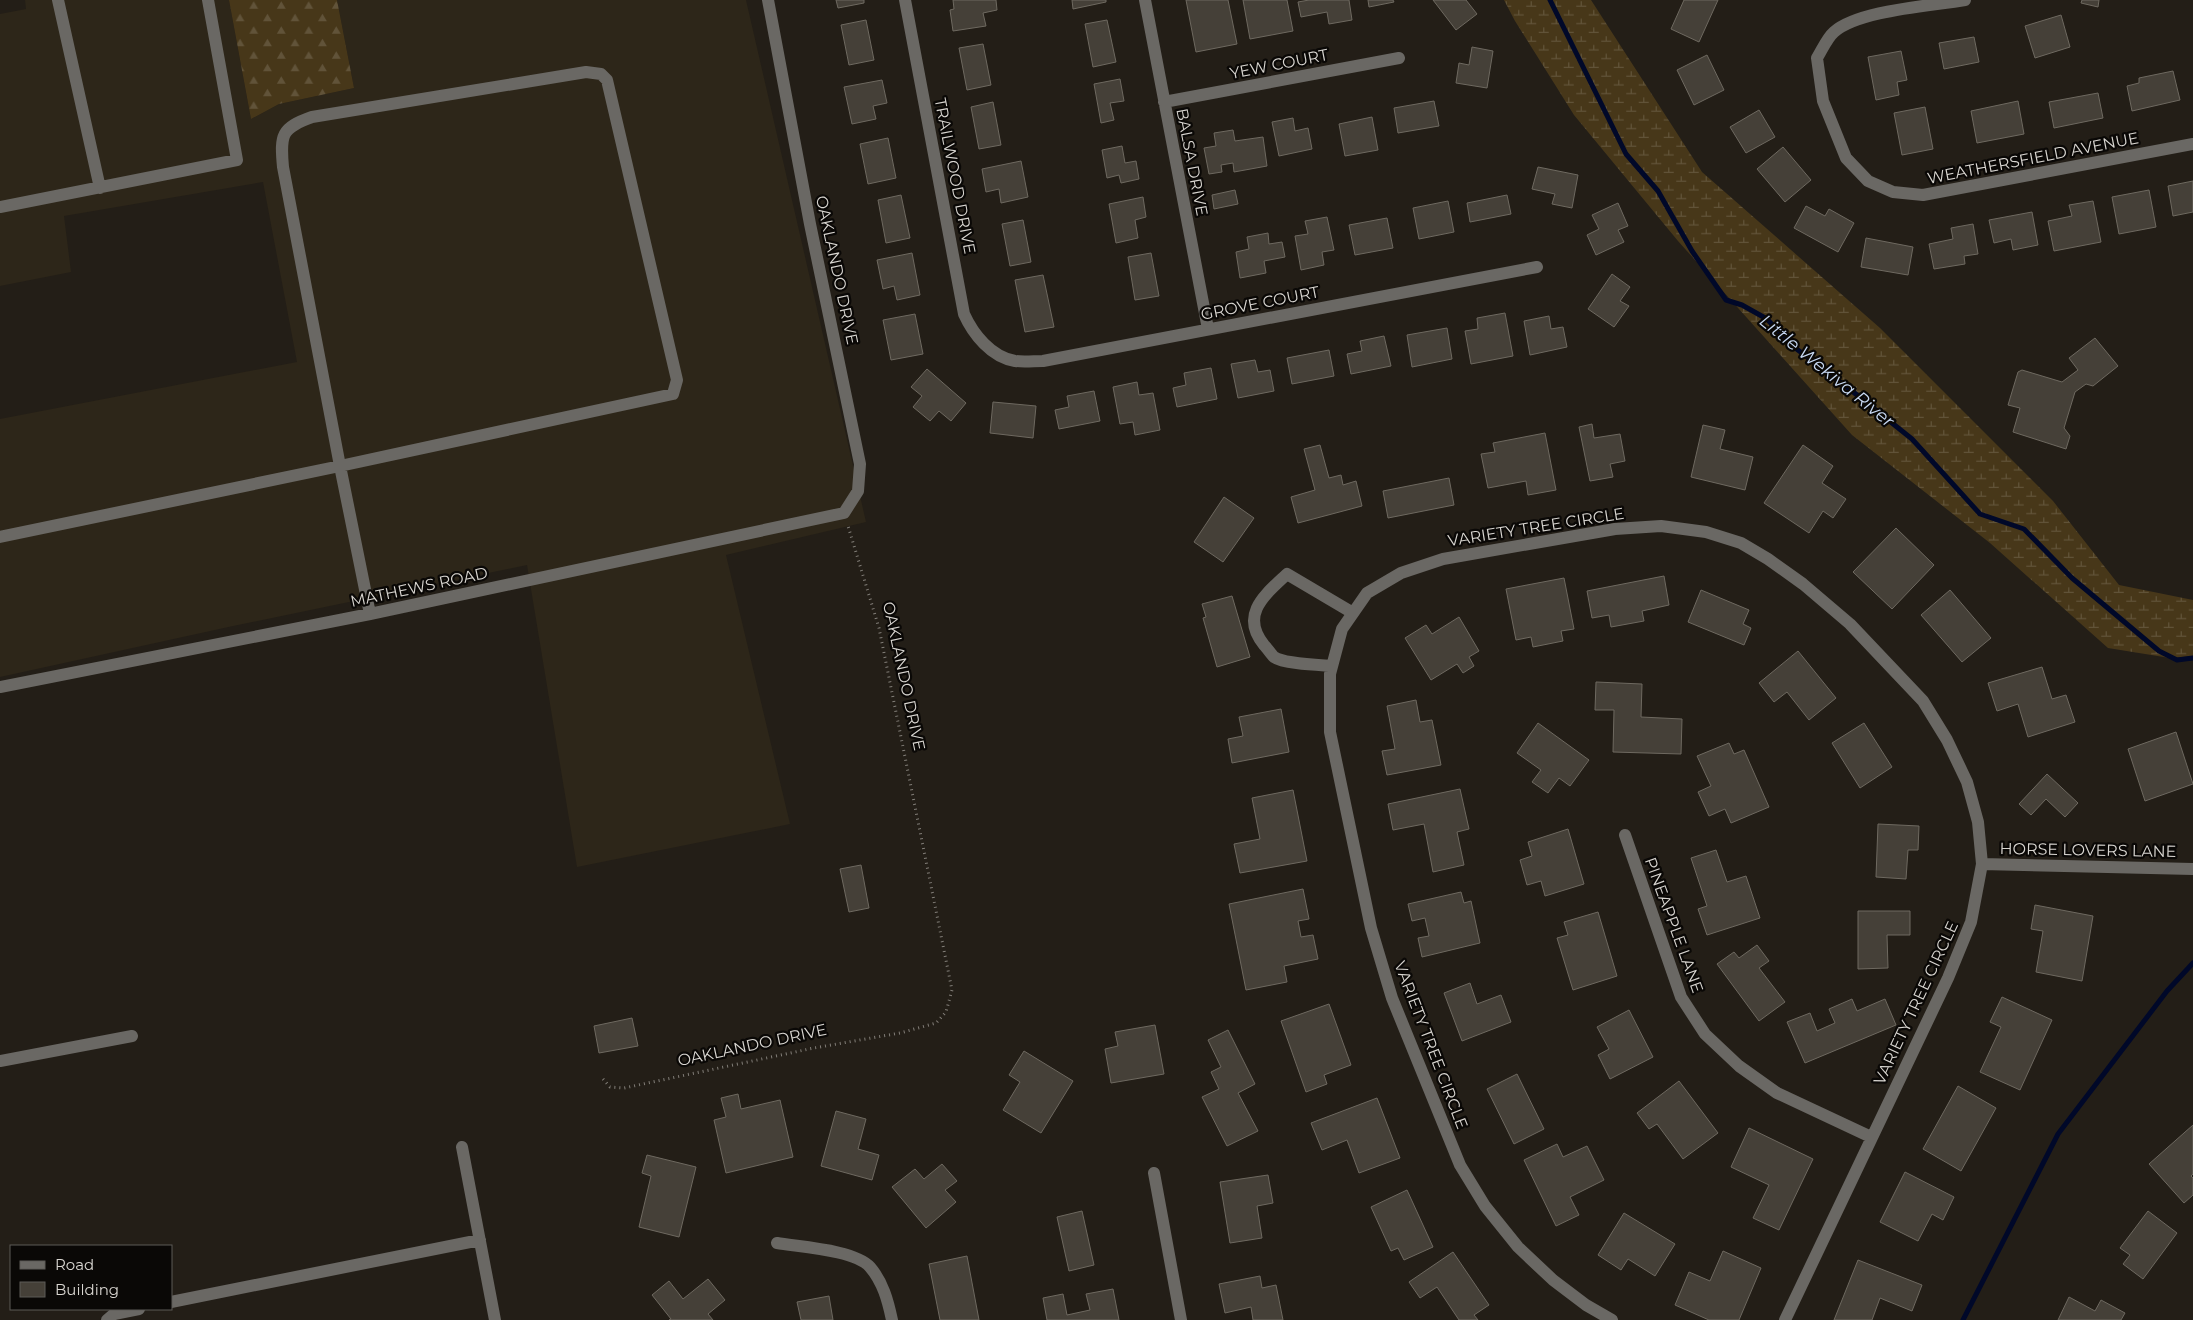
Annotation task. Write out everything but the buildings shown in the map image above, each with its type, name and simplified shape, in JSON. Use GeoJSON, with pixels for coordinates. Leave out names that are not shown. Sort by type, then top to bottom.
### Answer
{"type":"FeatureCollection","features":[{"type":"Feature","properties":{"kind":"street"},"geometry":{"type":"LineString","coordinates":[[58,0],[100,188]]}},
{"type":"Feature","properties":{"kind":"street"},"geometry":{"type":"LineString","coordinates":[[0,207],[237,160],[208,0]]}},
{"type":"Feature","properties":{"kind":"street","name":"OAKLANDO DRIVE"},"geometry":{"type":"LineString","coordinates":[[768,0],[810,224],[860,464],[858,491],[844,513]]}},
{"type":"Feature","properties":{"kind":"street","name":"TRAILWOOD DRIVE"},"geometry":{"type":"LineString","coordinates":[[905,0],[964,314],[971,329],[990,350]]}},
{"type":"Feature","properties":{"kind":"street","name":"BALSA DRIVE"},"geometry":{"type":"LineString","coordinates":[[1144,0],[1208,329]]}},
{"type":"Feature","properties":{"kind":"street","name":"WEATHERSFIELD AVENUE"},"geometry":{"type":"LineString","coordinates":[[1965,0],[1872,16],[1849,23],[1833,33],[1817,58],[1823,101],[1846,158],[1868,181],[1893,192],[1923,195],[2193,144]]}},
{"type":"Feature","properties":{"kind":"street","name":"YEW COURT"},"geometry":{"type":"LineString","coordinates":[[1164,102],[1399,58]]}},
{"type":"Feature","properties":{"kind":"street"},"geometry":{"type":"LineString","coordinates":[[0,537],[340,466],[673,394],[677,380],[607,80],[601,74],[586,72],[312,118],[294,124],[285,133],[280,143],[340,466],[370,614]]}},
{"type":"Feature","properties":{"kind":"street","name":"GROVE COURT"},"geometry":{"type":"LineString","coordinates":[[990,350],[1014,361],[1043,361],[1537,267]]}},
{"type":"Feature","properties":{"kind":"street","name":"MATHEWS ROAD"},"geometry":{"type":"LineString","coordinates":[[0,687],[370,614],[844,513]]}},
{"type":"Feature","properties":{"kind":"street","name":"VARIETY TREE CIRCLE"},"geometry":{"type":"LineString","coordinates":[[1612,1320],[1586,1305],[1553,1280],[1518,1247],[1485,1206],[1460,1165],[1392,998],[1371,928],[1330,732],[1330,674],[1342,629],[1367,593],[1401,573],[1452,557],[1615,528],[1661,526],[1697,530],[1741,543],[1796,579],[1850,624],[1924,701],[1947,740],[1968,782],[1978,822],[1982,864],[1971,922],[1948,978],[1785,1320]]}},
{"type":"Feature","properties":{"kind":"street"},"geometry":{"type":"LineString","coordinates":[[1332,666],[1296,663],[1275,657],[1257,636],[1254,618],[1260,600],[1287,574],[1353,613]]}},
{"type":"Feature","properties":{"kind":"street","name":"PINEAPPLE LANE"},"geometry":{"type":"LineString","coordinates":[[1625,835],[1680,997],[1705,1034],[1739,1066],[1777,1093],[1871,1137]]}},
{"type":"Feature","properties":{"kind":"street","name":"HORSE LOVERS LANE"},"geometry":{"type":"LineString","coordinates":[[1982,864],[2193,869]]}},
{"type":"Feature","properties":{"kind":"street"},"geometry":{"type":"LineString","coordinates":[[0,1061],[132,1036]]}},
{"type":"Feature","properties":{"kind":"street"},"geometry":{"type":"LineString","coordinates":[[462,1147],[495,1320]]}},
{"type":"Feature","properties":{"kind":"street"},"geometry":{"type":"LineString","coordinates":[[1154,1173],[1181,1320]]}},
{"type":"Feature","properties":{"kind":"street"},"geometry":{"type":"LineString","coordinates":[[172,1302],[480,1240]]}},
{"type":"Feature","properties":{"kind":"street"},"geometry":{"type":"LineString","coordinates":[[777,1243],[851,1256],[869,1266],[880,1283],[892,1320]]}},
{"type":"Feature","properties":{"kind":"street"},"geometry":{"type":"LineString","coordinates":[[107,1320],[114,1314],[134,1310]]}},
{"type":"Feature","properties":{"kind":"path","name":"OAKLANDO DRIVE"},"geometry":{"type":"LineString","coordinates":[[603,1078],[610,1087],[624,1088],[814,1048],[900,1033],[936,1023],[946,1012],[952,990],[881,638],[844,513]]}},
{"type":"Feature","properties":{"kind":"shaded area"},"geometry":{"type":"Polygon","coordinates":[[[25,0],[229,0],[251,119],[279,104],[354,88],[337,0],[746,0],[866,522],[726,555],[790,824],[577,867],[527,565],[0,677],[0,419],[297,362],[263,182],[64,216],[71,272],[0,286],[0,14],[26,9],[25,0]]]}},
{"type":"Feature","properties":{"kind":"green space"},"geometry":{"type":"Polygon","coordinates":[[[229,0],[337,0],[354,88],[279,104],[251,119],[229,0]]]}},
{"type":"Feature","properties":{"kind":"green space"},"geometry":{"type":"Polygon","coordinates":[[[1504,0],[1591,0],[1702,172],[1880,328],[2053,501],[2119,585],[2193,600],[2193,656],[2170,658],[2108,648],[1990,543],[1852,435],[1678,241],[1574,115],[1515,21],[1504,0]]]}},
{"type":"Feature","properties":{"kind":"waterway","name":"Little Wekiva River"},"geometry":{"type":"LineString","coordinates":[[1550,0],[1626,154],[1658,191],[1692,251],[1726,300],[1742,305],[1767,319],[1790,344],[1912,439],[1980,514],[2024,529],[2072,578],[2159,651],[2177,660],[2193,658]]}},
{"type":"Feature","properties":{"kind":"waterway"},"geometry":{"type":"LineString","coordinates":[[1963,1320],[2058,1134],[2167,991],[2193,963]]}}]}
